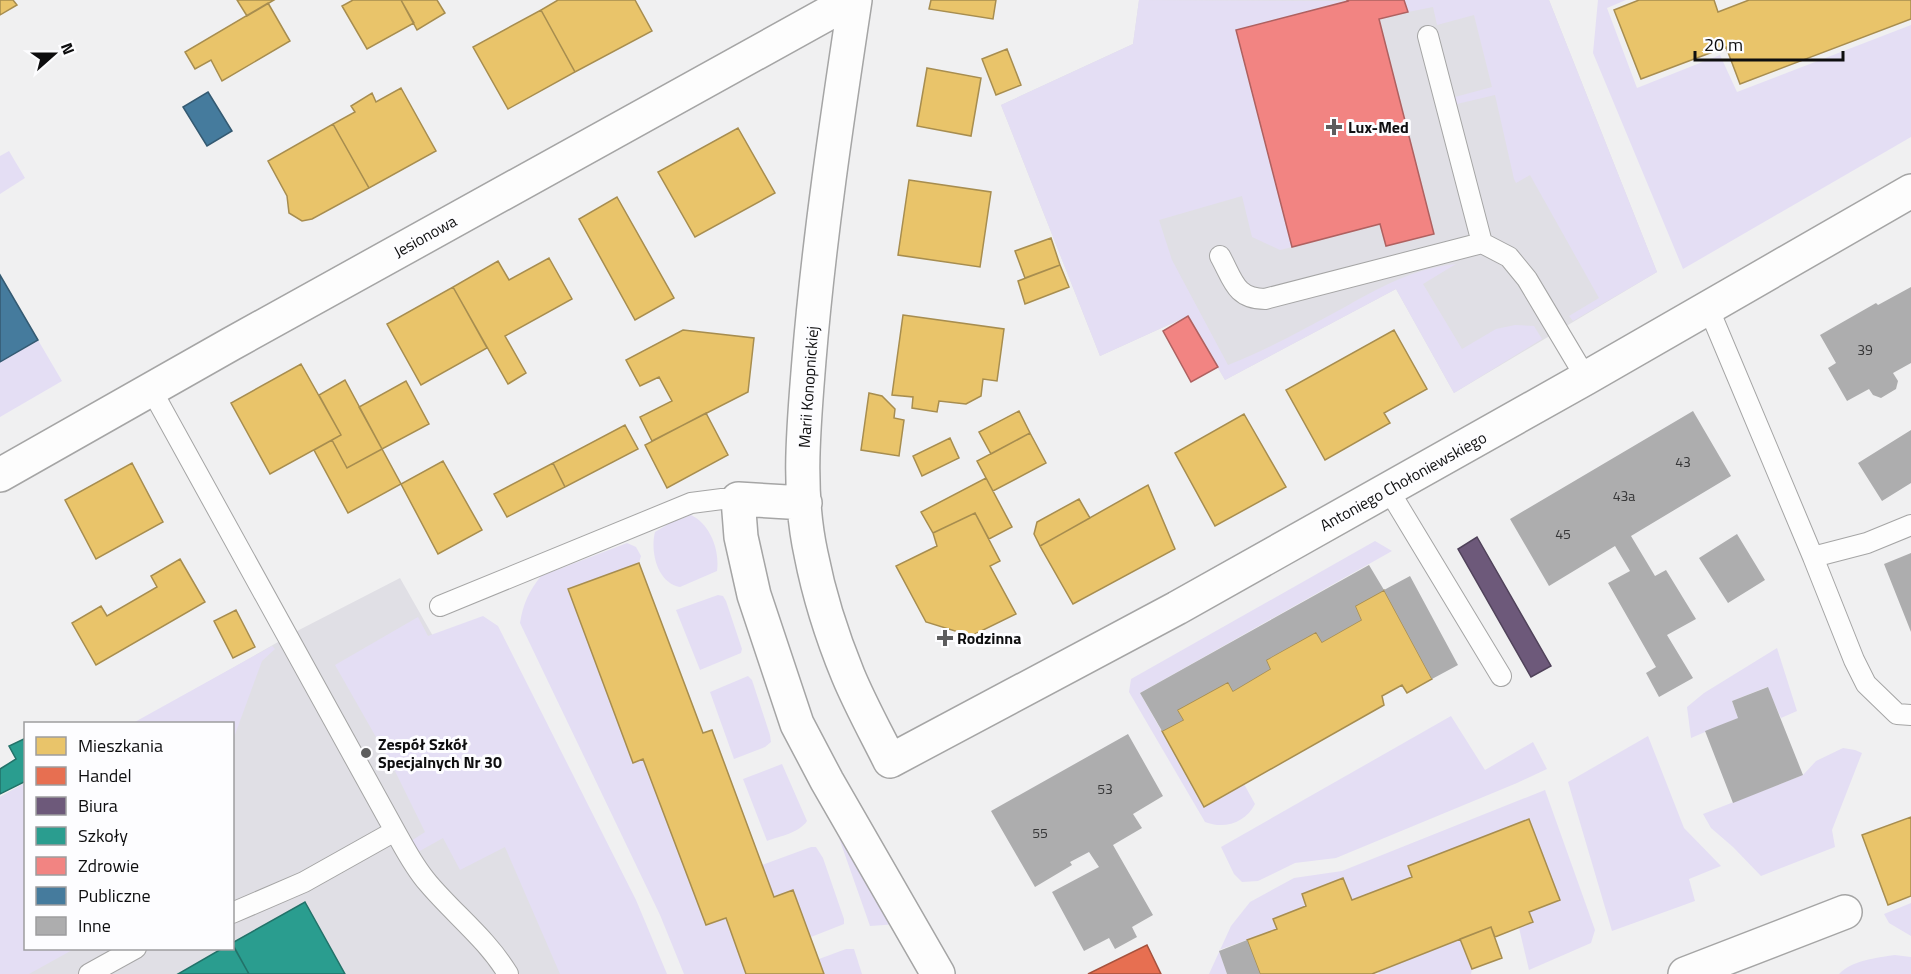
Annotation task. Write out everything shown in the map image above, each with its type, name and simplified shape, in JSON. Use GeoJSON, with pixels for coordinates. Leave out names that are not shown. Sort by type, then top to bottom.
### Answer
{"type":"FeatureCollection","features":[{"type":"Feature","properties":{"kind":"street","name":"Jesionowa"},"geometry":{"type":"LineString","coordinates":[[0,475],[854,0]]}},
{"type":"Feature","properties":{"kind":"street","name":"Marii Konopnickiej"},"geometry":{"type":"LineString","coordinates":[[854,0],[814,306],[803,435],[805,503],[810,552],[848,676],[890,761]]}},
{"type":"Feature","properties":{"kind":"street","name":"Antoniego Chołoniewskiego"},"geometry":{"type":"LineString","coordinates":[[890,761],[1187,602],[1586,378],[1911,191]]}},
{"type":"Feature","properties":{"kind":"street"},"geometry":{"type":"LineString","coordinates":[[805,503],[738,499],[741,537],[754,595],[797,724],[827,781],[938,974]]}},
{"type":"Feature","properties":{"kind":"street"},"geometry":{"type":"LineString","coordinates":[[1685,974],[1845,912]]}},
{"type":"Feature","properties":{"kind":"lane"},"geometry":{"type":"LineString","coordinates":[[1428,36],[1482,243]]}},
{"type":"Feature","properties":{"kind":"lane"},"geometry":{"type":"LineString","coordinates":[[1220,256],[1239,291],[1252,299],[1265,299],[1482,243],[1509,257],[1527,279],[1586,378]]}},
{"type":"Feature","properties":{"kind":"lane"},"geometry":{"type":"LineString","coordinates":[[1708,307],[1854,660],[1866,684],[1881,701],[1897,714],[1911,715]]}},
{"type":"Feature","properties":{"kind":"lane"},"geometry":{"type":"LineString","coordinates":[[151,389],[414,866],[428,884],[497,956],[508,974]]}},
{"type":"Feature","properties":{"kind":"lane"},"geometry":{"type":"LineString","coordinates":[[1388,489],[1501,676]]}},
{"type":"Feature","properties":{"kind":"lane"},"geometry":{"type":"LineString","coordinates":[[440,606],[691,503],[738,499]]}},
{"type":"Feature","properties":{"kind":"lane"},"geometry":{"type":"LineString","coordinates":[[1813,557],[1867,543],[1911,525]]}},
{"type":"Feature","properties":{"kind":"lane"},"geometry":{"type":"LineString","coordinates":[[234,912],[304,882],[395,831]]}},
{"type":"Feature","properties":{"kind":"lane"},"geometry":{"type":"LineString","coordinates":[[89,974],[132,950]]}},
{"type":"Feature","properties":{"kind":"shaded area"},"geometry":{"type":"Polygon","coordinates":[[[1139,0],[1549,0],[1657,272],[1454,393],[1396,289],[1225,380],[1188,316],[1100,356],[1001,105],[1133,44],[1139,0]]]}},
{"type":"Feature","properties":{"kind":"shaded area"},"geometry":{"type":"Polygon","coordinates":[[[1139,0],[1348,1],[1236,30],[1292,247],[1280,250],[1252,237],[1242,196],[1159,220],[1172,260],[1228,365],[1273,345],[1371,292],[1398,280],[1426,270],[1456,264],[1423,284],[1462,349],[1496,329],[1515,325],[1534,326],[1542,339],[1454,393],[1396,289],[1225,380],[1188,316],[1100,356],[1001,105],[1133,44],[1139,0]]]}},
{"type":"Feature","properties":{"kind":"shaded area"},"geometry":{"type":"Polygon","coordinates":[[[1404,0],[1549,0],[1657,272],[1573,321],[1569,316],[1599,298],[1530,175],[1516,183],[1495,95],[1457,104],[1455,97],[1492,87],[1474,15],[1437,25],[1433,7],[1408,12],[1404,0]]]}},
{"type":"Feature","properties":{"kind":"shaded area"},"geometry":{"type":"Polygon","coordinates":[[[1598,0],[1626,0],[1607,8],[1637,88],[1720,55],[1737,92],[1911,25],[1911,137],[1683,269],[1593,53],[1598,0]]]}},
{"type":"Feature","properties":{"kind":"shaded area"},"geometry":{"type":"Polygon","coordinates":[[[9,151],[25,178],[0,194],[0,156],[9,151]]]}},
{"type":"Feature","properties":{"kind":"shaded area"},"geometry":{"type":"Polygon","coordinates":[[[38,340],[62,381],[0,417],[0,362],[38,340]]]}},
{"type":"Feature","properties":{"kind":"shaded area"},"geometry":{"type":"Polygon","coordinates":[[[691,515],[704,525],[712,538],[717,555],[717,571],[680,587],[666,579],[657,565],[654,548],[655,532],[691,515]]]}},
{"type":"Feature","properties":{"kind":"shaded area"},"geometry":{"type":"Polygon","coordinates":[[[1375,541],[1392,551],[1140,693],[1204,806],[1244,784],[1255,804],[1246,816],[1234,823],[1220,825],[1205,822],[1129,692],[1131,679],[1375,541]]]}},
{"type":"Feature","properties":{"kind":"shaded area"},"geometry":{"type":"Polygon","coordinates":[[[627,543],[636,547],[641,556],[639,563],[568,589],[643,759],[706,925],[726,918],[746,974],[684,974],[660,915],[520,623],[527,598],[541,576],[627,543]]]}},
{"type":"Feature","properties":{"kind":"shaded area","name":"Zespół Szkół Specjalnych Nr 30"},"geometry":{"type":"Polygon","coordinates":[[[400,578],[517,784],[571,974],[0,974],[0,797],[24,784],[24,950],[234,950],[234,722],[231,722],[210,681],[299,630],[400,578]]]}},
{"type":"Feature","properties":{"kind":"shaded area"},"geometry":{"type":"Polygon","coordinates":[[[718,595],[723,596],[726,601],[742,649],[741,653],[700,670],[676,610],[718,595]]]}},
{"type":"Feature","properties":{"kind":"shaded area"},"geometry":{"type":"Polygon","coordinates":[[[483,616],[498,626],[636,900],[667,974],[560,974],[505,847],[460,870],[443,838],[418,852],[411,841],[425,832],[393,767],[335,665],[418,617],[428,636],[483,616]]]}},
{"type":"Feature","properties":{"kind":"shaded area"},"geometry":{"type":"Polygon","coordinates":[[[272,646],[275,649],[262,661],[234,737],[234,722],[135,722],[272,646]]]}},
{"type":"Feature","properties":{"kind":"shaded area"},"geometry":{"type":"Polygon","coordinates":[[[1777,648],[1797,711],[1781,718],[1767,687],[1732,701],[1738,718],[1691,738],[1687,707],[1704,693],[1777,648]]]}},
{"type":"Feature","properties":{"kind":"shaded area"},"geometry":{"type":"Polygon","coordinates":[[[748,676],[752,680],[771,742],[765,747],[734,759],[710,692],[748,676]]]}},
{"type":"Feature","properties":{"kind":"shaded area"},"geometry":{"type":"Polygon","coordinates":[[[1451,716],[1485,770],[1533,742],[1547,769],[1336,858],[1295,863],[1258,881],[1242,882],[1234,874],[1221,847],[1451,716]]]}},
{"type":"Feature","properties":{"kind":"shaded area"},"geometry":{"type":"Polygon","coordinates":[[[1648,736],[1684,828],[1721,866],[1689,879],[1695,901],[1612,931],[1568,782],[1648,736]]]}},
{"type":"Feature","properties":{"kind":"shaded area"},"geometry":{"type":"Polygon","coordinates":[[[1843,748],[1862,753],[1832,830],[1835,847],[1761,876],[1711,828],[1703,814],[1803,775],[1816,761],[1843,748]]]}},
{"type":"Feature","properties":{"kind":"shaded area"},"geometry":{"type":"Polygon","coordinates":[[[782,764],[807,821],[794,831],[767,841],[743,779],[782,764]]]}},
{"type":"Feature","properties":{"kind":"shaded area"},"geometry":{"type":"Polygon","coordinates":[[[24,784],[24,950],[72,950],[29,974],[0,974],[0,797],[24,784]]]}},
{"type":"Feature","properties":{"kind":"shaded area"},"geometry":{"type":"Polygon","coordinates":[[[1545,790],[1595,930],[1591,943],[1529,970],[1519,928],[1532,922],[1529,912],[1560,900],[1412,877],[1352,900],[1302,894],[1306,906],[1273,919],[1277,929],[1220,950],[1231,926],[1250,902],[1294,878],[1342,871],[1545,790]]]}},
{"type":"Feature","properties":{"kind":"shaded area"},"geometry":{"type":"Polygon","coordinates":[[[833,821],[898,924],[870,926],[833,821]]]}},
{"type":"Feature","properties":{"kind":"shaded area"},"geometry":{"type":"Polygon","coordinates":[[[816,847],[823,858],[844,924],[811,937],[793,891],[774,897],[762,865],[816,847]]]}},
{"type":"Feature","properties":{"kind":"shaded area"},"geometry":{"type":"Polygon","coordinates":[[[1911,903],[1911,936],[1889,923],[1884,914],[1911,903]]]}},
{"type":"Feature","properties":{"kind":"shaded area"},"geometry":{"type":"Polygon","coordinates":[[[1460,939],[1472,969],[1471,974],[1379,974],[1378,972],[1460,939]]]}},
{"type":"Feature","properties":{"kind":"shaded area"},"geometry":{"type":"Polygon","coordinates":[[[846,949],[854,949],[862,974],[824,974],[819,959],[846,949]]]}},
{"type":"Feature","properties":{"kind":"shaded area"},"geometry":{"type":"Polygon","coordinates":[[[1219,951],[1227,974],[1209,974],[1219,951]]]}},
{"type":"Feature","properties":{"kind":"shaded area"},"geometry":{"type":"Polygon","coordinates":[[[1895,955],[1911,957],[1911,974],[1839,974],[1858,963],[1895,955]]]}},
{"type":"Feature","properties":{"kind":"building: Mieszkania"},"geometry":{"type":"Polygon","coordinates":[[[0,0],[13,0],[17,5],[0,15],[0,0]]]}},
{"type":"Feature","properties":{"kind":"building: Mieszkania"},"geometry":{"type":"Polygon","coordinates":[[[237,0],[274,0],[247,16],[237,0]]]}},
{"type":"Feature","properties":{"kind":"building: Mieszkania"},"geometry":{"type":"Polygon","coordinates":[[[353,0],[401,0],[414,23],[367,49],[342,6],[353,0]]]}},
{"type":"Feature","properties":{"kind":"building: Mieszkania"},"geometry":{"type":"Polygon","coordinates":[[[401,0],[437,0],[445,13],[417,30],[401,0]]]}},
{"type":"Feature","properties":{"kind":"building: Mieszkania"},"geometry":{"type":"Polygon","coordinates":[[[558,0],[635,0],[652,31],[575,72],[541,10],[558,0]]]}},
{"type":"Feature","properties":{"kind":"building: Mieszkania"},"geometry":{"type":"Polygon","coordinates":[[[931,0],[996,0],[993,19],[929,9],[931,0]]]}},
{"type":"Feature","properties":{"kind":"building: Mieszkania"},"geometry":{"type":"Polygon","coordinates":[[[1639,0],[1714,0],[1718,12],[1749,0],[1911,0],[1911,19],[1740,84],[1726,47],[1641,79],[1614,10],[1639,0]]]}},
{"type":"Feature","properties":{"kind":"building: Mieszkania"},"geometry":{"type":"Polygon","coordinates":[[[268,3],[290,41],[222,81],[211,60],[195,69],[185,52],[268,3]]]}},
{"type":"Feature","properties":{"kind":"building: Mieszkania"},"geometry":{"type":"Polygon","coordinates":[[[541,10],[575,72],[508,109],[473,47],[541,10]]]}},
{"type":"Feature","properties":{"kind":"building: Mieszkania"},"geometry":{"type":"Polygon","coordinates":[[[1007,49],[1021,85],[996,95],[982,59],[1007,49]]]}},
{"type":"Feature","properties":{"kind":"building: Mieszkania"},"geometry":{"type":"Polygon","coordinates":[[[927,68],[981,78],[971,136],[917,126],[927,68]]]}},
{"type":"Feature","properties":{"kind":"building: Mieszkania"},"geometry":{"type":"Polygon","coordinates":[[[401,88],[436,151],[369,188],[333,124],[355,112],[351,106],[372,93],[376,102],[401,88]]]}},
{"type":"Feature","properties":{"kind":"building: Mieszkania"},"geometry":{"type":"Polygon","coordinates":[[[333,124],[369,188],[312,219],[302,221],[289,213],[287,196],[268,161],[333,124]]]}},
{"type":"Feature","properties":{"kind":"building: Mieszkania"},"geometry":{"type":"Polygon","coordinates":[[[738,128],[775,193],[695,237],[658,172],[738,128]]]}},
{"type":"Feature","properties":{"kind":"building: Mieszkania"},"geometry":{"type":"Polygon","coordinates":[[[909,180],[991,192],[980,267],[898,255],[909,180]]]}},
{"type":"Feature","properties":{"kind":"building: Mieszkania"},"geometry":{"type":"Polygon","coordinates":[[[617,197],[674,298],[635,320],[579,219],[617,197]]]}},
{"type":"Feature","properties":{"kind":"building: Mieszkania"},"geometry":{"type":"Polygon","coordinates":[[[1051,238],[1060,265],[1025,278],[1015,251],[1051,238]]]}},
{"type":"Feature","properties":{"kind":"building: Mieszkania"},"geometry":{"type":"Polygon","coordinates":[[[549,258],[572,299],[505,336],[526,373],[508,384],[453,287],[498,261],[509,280],[549,258]]]}},
{"type":"Feature","properties":{"kind":"building: Mieszkania"},"geometry":{"type":"Polygon","coordinates":[[[1060,265],[1069,287],[1025,304],[1018,281],[1060,265]]]}},
{"type":"Feature","properties":{"kind":"building: Mieszkania"},"geometry":{"type":"Polygon","coordinates":[[[453,287],[487,348],[421,385],[387,324],[453,287]]]}},
{"type":"Feature","properties":{"kind":"building: Mieszkania"},"geometry":{"type":"Polygon","coordinates":[[[903,315],[1004,329],[997,381],[983,379],[981,396],[966,404],[939,401],[937,412],[912,408],[913,397],[892,395],[903,315]]]}},
{"type":"Feature","properties":{"kind":"building: Mieszkania"},"geometry":{"type":"Polygon","coordinates":[[[683,330],[754,338],[748,392],[652,441],[640,417],[672,401],[659,377],[640,386],[626,360],[683,330]]]}},
{"type":"Feature","properties":{"kind":"building: Mieszkania"},"geometry":{"type":"Polygon","coordinates":[[[1394,330],[1427,389],[1384,413],[1390,423],[1325,460],[1286,390],[1394,330]]]}},
{"type":"Feature","properties":{"kind":"building: Mieszkania"},"geometry":{"type":"Polygon","coordinates":[[[301,364],[341,435],[270,474],[231,403],[301,364]]]}},
{"type":"Feature","properties":{"kind":"building: Mieszkania"},"geometry":{"type":"Polygon","coordinates":[[[345,380],[382,449],[347,468],[332,440],[341,435],[319,395],[345,380]]]}},
{"type":"Feature","properties":{"kind":"building: Mieszkania"},"geometry":{"type":"Polygon","coordinates":[[[406,381],[429,424],[382,449],[359,407],[406,381]]]}},
{"type":"Feature","properties":{"kind":"building: Mieszkania"},"geometry":{"type":"Polygon","coordinates":[[[869,393],[882,396],[895,409],[894,418],[904,420],[899,456],[861,450],[869,393]]]}},
{"type":"Feature","properties":{"kind":"building: Mieszkania"},"geometry":{"type":"Polygon","coordinates":[[[1019,411],[1030,433],[991,454],[979,432],[1019,411]]]}},
{"type":"Feature","properties":{"kind":"building: Mieszkania"},"geometry":{"type":"Polygon","coordinates":[[[706,413],[728,455],[667,488],[645,445],[706,413]]]}},
{"type":"Feature","properties":{"kind":"building: Mieszkania"},"geometry":{"type":"Polygon","coordinates":[[[1244,414],[1286,487],[1215,526],[1175,453],[1244,414]]]}},
{"type":"Feature","properties":{"kind":"building: Mieszkania"},"geometry":{"type":"Polygon","coordinates":[[[625,425],[638,449],[565,487],[553,463],[625,425]]]}},
{"type":"Feature","properties":{"kind":"building: Mieszkania"},"geometry":{"type":"Polygon","coordinates":[[[1030,433],[1046,463],[993,491],[977,461],[1030,433]]]}},
{"type":"Feature","properties":{"kind":"building: Mieszkania"},"geometry":{"type":"Polygon","coordinates":[[[950,438],[959,458],[922,476],[913,456],[950,438]]]}},
{"type":"Feature","properties":{"kind":"building: Mieszkania"},"geometry":{"type":"Polygon","coordinates":[[[332,440],[347,468],[382,449],[401,484],[348,513],[314,450],[332,440]]]}},
{"type":"Feature","properties":{"kind":"building: Mieszkania"},"geometry":{"type":"Polygon","coordinates":[[[443,461],[482,530],[438,554],[401,484],[443,461]]]}},
{"type":"Feature","properties":{"kind":"building: Mieszkania"},"geometry":{"type":"Polygon","coordinates":[[[132,463],[163,522],[96,559],[65,500],[132,463]]]}},
{"type":"Feature","properties":{"kind":"building: Mieszkania"},"geometry":{"type":"Polygon","coordinates":[[[553,463],[565,487],[507,517],[494,494],[553,463]]]}},
{"type":"Feature","properties":{"kind":"building: Mieszkania"},"geometry":{"type":"Polygon","coordinates":[[[986,478],[1012,527],[989,539],[975,513],[933,533],[921,512],[986,478]]]}},
{"type":"Feature","properties":{"kind":"building: Mieszkania"},"geometry":{"type":"Polygon","coordinates":[[[1148,485],[1175,549],[1073,604],[1040,546],[1148,485]]]}},
{"type":"Feature","properties":{"kind":"building: Mieszkania"},"geometry":{"type":"Polygon","coordinates":[[[1079,499],[1090,518],[1040,546],[1034,534],[1037,522],[1079,499]]]}},
{"type":"Feature","properties":{"kind":"building: Mieszkania"},"geometry":{"type":"Polygon","coordinates":[[[975,513],[1000,561],[990,566],[1016,614],[971,636],[926,622],[896,566],[937,546],[933,533],[975,513]]]}},
{"type":"Feature","properties":{"kind":"building: Mieszkania"},"geometry":{"type":"Polygon","coordinates":[[[180,559],[205,602],[96,665],[72,623],[101,606],[107,616],[157,587],[151,576],[180,559]]]}},
{"type":"Feature","properties":{"kind":"building: Mieszkania"},"geometry":{"type":"Polygon","coordinates":[[[639,563],[703,733],[712,730],[774,897],[793,890],[824,974],[746,974],[726,918],[706,925],[643,759],[633,763],[568,589],[639,563]]]}},
{"type":"Feature","properties":{"kind":"building: Mieszkania"},"geometry":{"type":"Polygon","coordinates":[[[1384,590],[1432,679],[1407,693],[1402,685],[1382,696],[1384,705],[1204,807],[1162,731],[1183,720],[1177,710],[1228,682],[1233,691],[1270,669],[1266,660],[1316,632],[1322,642],[1361,620],[1355,606],[1384,590]]]}},
{"type":"Feature","properties":{"kind":"building: Mieszkania"},"geometry":{"type":"Polygon","coordinates":[[[236,610],[255,647],[233,658],[214,621],[236,610]]]}},
{"type":"Feature","properties":{"kind":"building: Mieszkania"},"geometry":{"type":"Polygon","coordinates":[[[1911,817],[1911,896],[1888,905],[1862,835],[1911,817]]]}},
{"type":"Feature","properties":{"kind":"building: Mieszkania"},"geometry":{"type":"Polygon","coordinates":[[[1529,819],[1560,900],[1529,912],[1533,922],[1495,937],[1491,927],[1372,974],[1260,974],[1247,940],[1277,929],[1273,919],[1306,906],[1302,894],[1343,878],[1352,900],[1412,877],[1408,866],[1529,819]]]}},
{"type":"Feature","properties":{"kind":"building: Mieszkania"},"geometry":{"type":"Polygon","coordinates":[[[1491,927],[1502,958],[1472,969],[1460,939],[1491,927]]]}},
{"type":"Feature","properties":{"kind":"building: Handel"},"geometry":{"type":"Polygon","coordinates":[[[1147,945],[1161,974],[1088,974],[1147,945]]]}},
{"type":"Feature","properties":{"kind":"building: Biura"},"geometry":{"type":"Polygon","coordinates":[[[1477,537],[1551,666],[1531,677],[1458,549],[1477,537]]]}},
{"type":"Feature","properties":{"kind":"building: Szkoły"},"geometry":{"type":"Polygon","coordinates":[[[24,739],[24,782],[0,794],[0,769],[16,759],[9,746],[24,739]]]}},
{"type":"Feature","properties":{"kind":"building: Szkoły"},"geometry":{"type":"Polygon","coordinates":[[[305,902],[345,974],[249,974],[234,947],[234,942],[305,902]]]}},
{"type":"Feature","properties":{"kind":"building: Szkoły"},"geometry":{"type":"Polygon","coordinates":[[[234,948],[249,974],[178,974],[220,950],[234,950],[234,948]]]}},
{"type":"Feature","properties":{"kind":"building: Zdrowie","name":"Lux-Med"},"geometry":{"type":"Polygon","coordinates":[[[1347,0],[1404,0],[1408,12],[1379,19],[1434,234],[1386,246],[1380,224],[1292,247],[1236,30],[1347,0]]]}},
{"type":"Feature","properties":{"kind":"building: Zdrowie"},"geometry":{"type":"Polygon","coordinates":[[[1188,316],[1218,367],[1191,382],[1163,331],[1188,316]]]}},
{"type":"Feature","properties":{"kind":"building: Publiczne"},"geometry":{"type":"Polygon","coordinates":[[[208,92],[232,131],[207,146],[183,107],[208,92]]]}},
{"type":"Feature","properties":{"kind":"building: Publiczne"},"geometry":{"type":"Polygon","coordinates":[[[0,275],[38,340],[0,362],[0,275]]]}},
{"type":"Feature","properties":{"kind":"building: Inne"},"geometry":{"type":"Polygon","coordinates":[[[1911,287],[1911,363],[1893,373],[1898,381],[1896,389],[1881,398],[1873,395],[1869,389],[1847,401],[1828,368],[1836,363],[1820,335],[1876,303],[1878,305],[1911,287]]]}},
{"type":"Feature","properties":{"kind":"building: Inne"},"geometry":{"type":"Polygon","coordinates":[[[1693,411],[1731,476],[1631,536],[1655,576],[1666,570],[1696,619],[1667,635],[1693,678],[1659,697],[1646,673],[1656,667],[1608,583],[1630,571],[1615,546],[1549,586],[1510,519],[1693,411]]]}},
{"type":"Feature","properties":{"kind":"building: Inne"},"geometry":{"type":"Polygon","coordinates":[[[1911,430],[1911,483],[1882,501],[1858,463],[1911,430]]]}},
{"type":"Feature","properties":{"kind":"building: Inne"},"geometry":{"type":"Polygon","coordinates":[[[1737,534],[1765,580],[1728,603],[1699,558],[1737,534]]]}},
{"type":"Feature","properties":{"kind":"building: Inne"},"geometry":{"type":"Polygon","coordinates":[[[1911,553],[1911,632],[1884,564],[1911,553]]]}},
{"type":"Feature","properties":{"kind":"building: Inne"},"geometry":{"type":"Polygon","coordinates":[[[1369,565],[1384,590],[1355,606],[1361,620],[1322,642],[1316,632],[1266,660],[1270,669],[1233,691],[1228,682],[1177,710],[1183,720],[1162,731],[1140,693],[1369,565]]]}},
{"type":"Feature","properties":{"kind":"building: Inne"},"geometry":{"type":"Polygon","coordinates":[[[1410,576],[1458,665],[1432,679],[1384,590],[1410,576]]]}},
{"type":"Feature","properties":{"kind":"building: Inne"},"geometry":{"type":"Polygon","coordinates":[[[1768,687],[1803,775],[1733,803],[1705,731],[1738,718],[1732,701],[1768,687]]]}},
{"type":"Feature","properties":{"kind":"building: Inne"},"geometry":{"type":"Polygon","coordinates":[[[1128,734],[1163,796],[1133,814],[1142,828],[1113,845],[1153,915],[1132,927],[1137,937],[1115,949],[1109,938],[1084,951],[1052,892],[1099,867],[1089,852],[1070,862],[1072,865],[1035,887],[991,811],[1128,734]]]}},
{"type":"Feature","properties":{"kind":"building: Inne"},"geometry":{"type":"Polygon","coordinates":[[[1247,940],[1260,974],[1227,974],[1219,951],[1247,940]]]}},
{"type":"Feature","properties":{"kind":"place","name":"Lux-Med"},"geometry":{"type":"Point","coordinates":[1334,127]}},
{"type":"Feature","properties":{"kind":"place","name":"Rodzinna"},"geometry":{"type":"Point","coordinates":[945,638]}},
{"type":"Feature","properties":{"kind":"place","name":"Zespół Szkół Specjalnych Nr 30"},"geometry":{"type":"Point","coordinates":[366,753]}}]}
